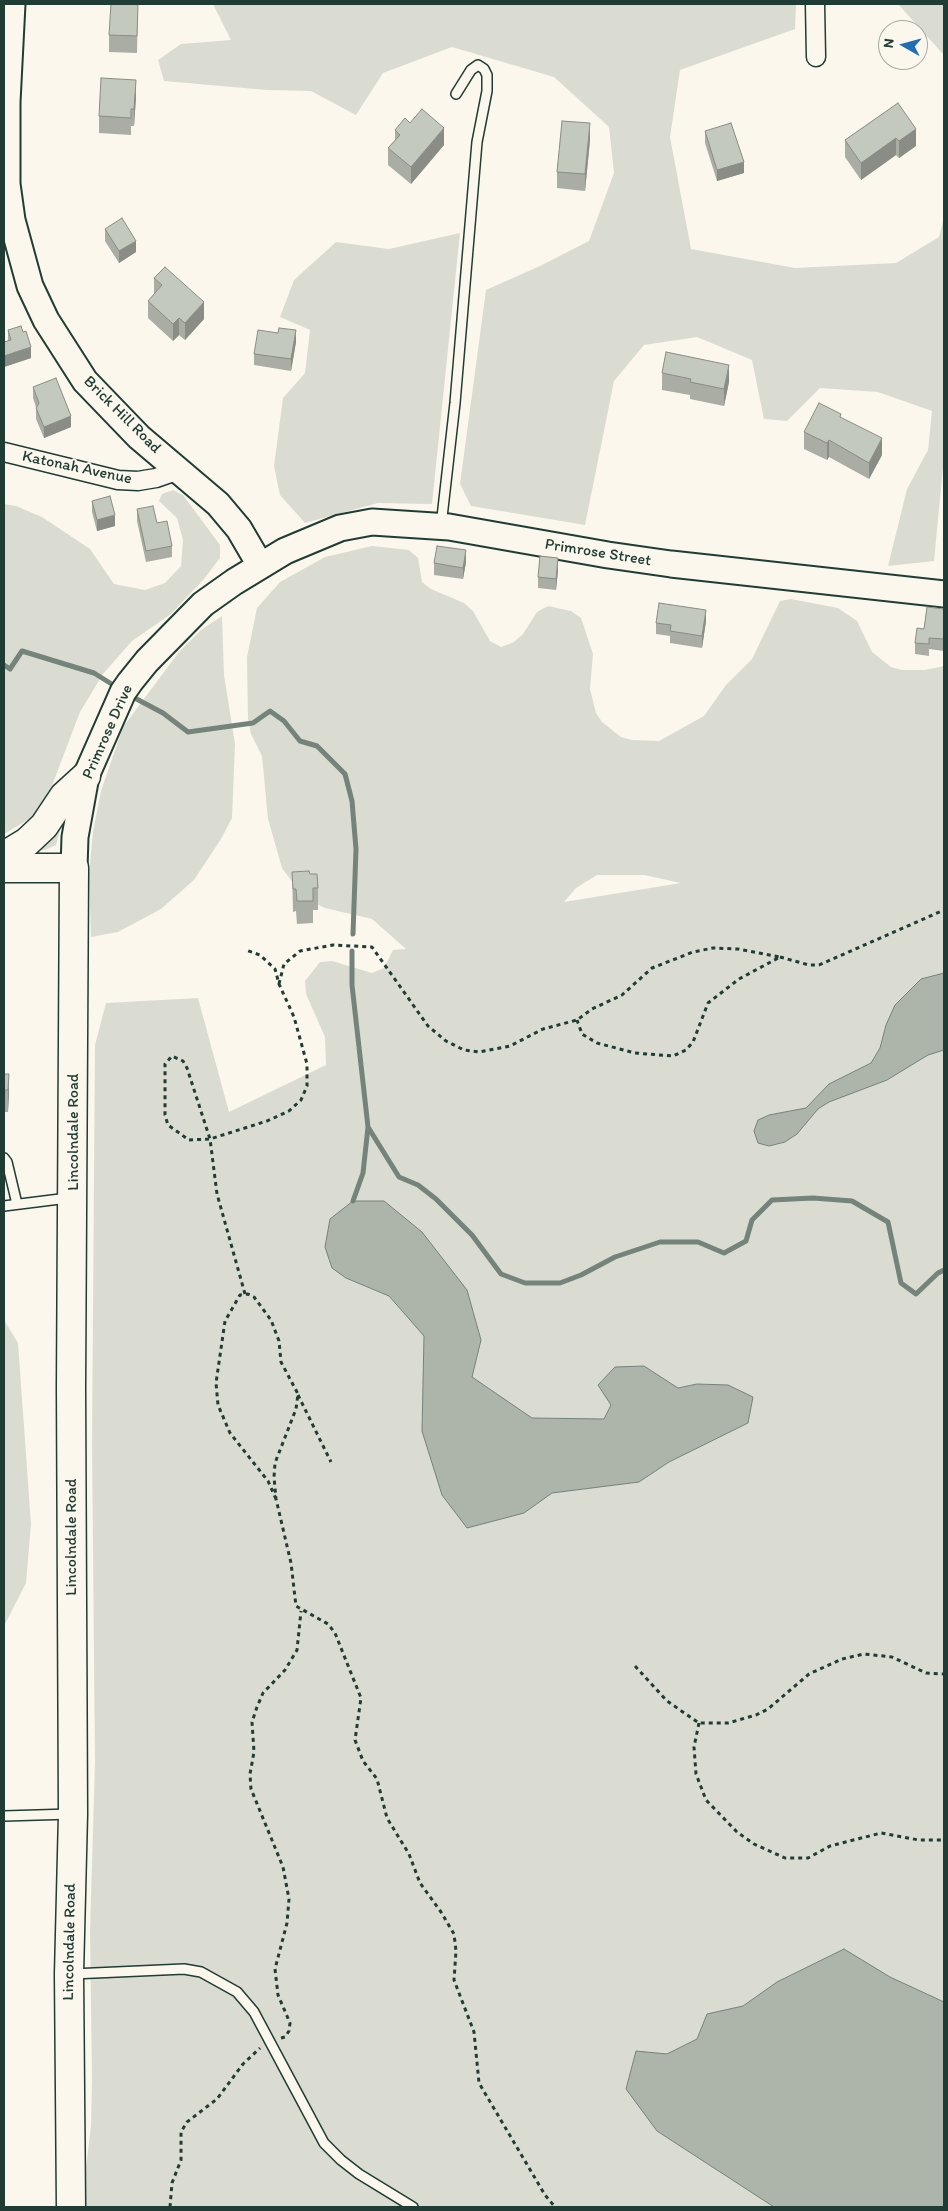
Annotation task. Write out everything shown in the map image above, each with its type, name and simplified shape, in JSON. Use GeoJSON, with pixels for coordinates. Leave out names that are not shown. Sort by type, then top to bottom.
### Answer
{"type":"FeatureCollection","features":[{"type":"Feature","properties":{"kind":"main road","name":"Brick Hill Road"},"geometry":{"type":"LineString","coordinates":[[12,4],[6,145],[8,219],[30,286],[63,350],[85,382],[111,410],[218,504],[239,529],[260,565]]}},
{"type":"Feature","properties":{"kind":"main road","name":"Primrose Street"},"geometry":{"type":"LineString","coordinates":[[260,565],[286,551],[340,528],[372,522],[441,526],[671,564],[944,594]]}},
{"type":"Feature","properties":{"kind":"main road","name":"Primrose Drive"},"geometry":{"type":"LineString","coordinates":[[74,868],[75,837],[86,776],[123,692],[147,661],[203,604],[260,565]]}},
{"type":"Feature","properties":{"kind":"main road"},"geometry":{"type":"LineString","coordinates":[[4,856],[27,842],[44,826],[64,796],[86,776]]}},
{"type":"Feature","properties":{"kind":"main road"},"geometry":{"type":"LineString","coordinates":[[4,868],[74,868]]}},
{"type":"Feature","properties":{"kind":"main road","name":"Lincolndale Road"},"geometry":{"type":"LineString","coordinates":[[72,2207],[69,1974],[73,1814],[71,1377],[74,1198],[74,868]]}},
{"type":"Feature","properties":{"kind":"street"},"geometry":{"type":"LineString","coordinates":[[816,4],[816,57]]}},
{"type":"Feature","properties":{"kind":"street","name":"Katonah Avenue"},"geometry":{"type":"LineString","coordinates":[[4,452],[118,480],[147,480],[180,470]]}},
{"type":"Feature","properties":{"kind":"lane"},"geometry":{"type":"LineString","coordinates":[[441,526],[455,403],[477,142],[487,91],[487,75],[484,69],[478,65],[471,70],[456,94]]}},
{"type":"Feature","properties":{"kind":"lane"},"geometry":{"type":"LineString","coordinates":[[4,1158],[7,1162],[17,1204]]}},
{"type":"Feature","properties":{"kind":"lane"},"geometry":{"type":"LineString","coordinates":[[4,1206],[74,1198]]}},
{"type":"Feature","properties":{"kind":"lane"},"geometry":{"type":"LineString","coordinates":[[4,1816],[73,1814]]}},
{"type":"Feature","properties":{"kind":"lane"},"geometry":{"type":"LineString","coordinates":[[69,1974],[184,1969],[201,1972],[237,1992],[254,2012],[324,2142],[358,2174],[411,2207]]}},
{"type":"Feature","properties":{"kind":"path"},"geometry":{"type":"LineString","coordinates":[[279,984],[280,971],[289,958],[300,951],[333,945],[372,947],[381,957],[428,1026],[446,1041],[464,1050],[479,1052],[495,1050],[544,1030],[578,1020],[592,1009],[622,995],[652,968],[693,952],[713,948],[738,949],[780,957],[809,966],[819,965],[944,910]]}},
{"type":"Feature","properties":{"kind":"path"},"geometry":{"type":"LineString","coordinates":[[245,1294],[217,1194],[210,1139],[188,1068],[183,1061],[172,1056],[165,1064],[165,1115],[168,1125],[189,1140],[210,1139],[267,1121],[289,1111],[302,1100],[307,1086],[307,1064],[294,1017],[279,984],[275,969],[269,961],[260,955],[246,950]]}},
{"type":"Feature","properties":{"kind":"path"},"geometry":{"type":"LineString","coordinates":[[578,1020],[582,1034],[597,1043],[635,1053],[673,1056],[686,1050],[693,1042],[708,1003],[738,979],[780,957]]}},
{"type":"Feature","properties":{"kind":"path"},"geometry":{"type":"LineString","coordinates":[[331,1462],[281,1362],[279,1341],[271,1320],[254,1296],[240,1295],[224,1321],[216,1383],[218,1405],[230,1433],[268,1481],[276,1499],[291,1563],[296,1606],[328,1624],[335,1633],[361,1698],[355,1740],[363,1761],[377,1779],[387,1818],[409,1854],[420,1883],[454,1934],[456,1950],[454,1980],[474,2032],[479,2083],[484,2095],[545,2195],[555,2207]]}},
{"type":"Feature","properties":{"kind":"path"},"geometry":{"type":"LineString","coordinates":[[276,1499],[275,1463],[296,1409],[298,1394]]}},
{"type":"Feature","properties":{"kind":"path"},"geometry":{"type":"LineString","coordinates":[[170,2207],[172,2183],[181,2160],[181,2132],[187,2122],[217,2099],[243,2064],[270,2040],[285,2037],[289,2031],[290,2023],[278,1995],[275,1969],[287,1923],[289,1899],[283,1867],[251,1789],[252,1722],[264,1693],[285,1670],[297,1650],[302,1611]]}},
{"type":"Feature","properties":{"kind":"path"},"geometry":{"type":"LineString","coordinates":[[635,1666],[667,1701],[699,1723],[728,1723],[756,1716],[768,1709],[809,1674],[842,1659],[864,1654],[892,1658],[926,1673],[944,1674]]}},
{"type":"Feature","properties":{"kind":"path"},"geometry":{"type":"LineString","coordinates":[[699,1723],[694,1747],[696,1774],[706,1800],[737,1832],[754,1844],[785,1858],[808,1858],[830,1846],[882,1833],[919,1840],[944,1840]]}},
{"type":"Feature","properties":{"kind":"shaded area"},"geometry":{"type":"Polygon","coordinates":[[[213,4],[796,4],[795,29],[680,70],[670,137],[691,249],[795,268],[896,263],[939,237],[944,217],[944,457],[934,561],[888,566],[907,489],[928,450],[932,411],[878,392],[820,388],[787,421],[764,419],[752,360],[697,337],[644,345],[614,381],[585,525],[471,506],[460,484],[486,290],[540,266],[589,241],[614,173],[609,127],[554,77],[452,47],[383,73],[356,115],[311,91],[267,90],[164,81],[158,60],[181,44],[231,40],[213,4]]]}},
{"type":"Feature","properties":{"kind":"shaded area"},"geometry":{"type":"Polygon","coordinates":[[[898,4],[944,4],[944,59],[943,54],[928,37],[928,20],[912,20],[898,4]]]}},
{"type":"Feature","properties":{"kind":"shaded area"},"geometry":{"type":"Polygon","coordinates":[[[460,233],[432,504],[378,503],[305,523],[280,495],[274,466],[283,398],[305,373],[310,330],[280,317],[294,280],[336,242],[389,249],[460,233]]]}},
{"type":"Feature","properties":{"kind":"shaded area"},"geometry":{"type":"Polygon","coordinates":[[[173,490],[183,495],[220,545],[220,558],[204,579],[171,614],[132,641],[103,674],[80,712],[48,796],[36,815],[4,834],[4,504],[16,506],[42,517],[90,549],[114,584],[145,590],[165,583],[181,566],[183,540],[177,518],[159,501],[162,494],[173,490]]]}},
{"type":"Feature","properties":{"kind":"shaded area"},"geometry":{"type":"Polygon","coordinates":[[[372,546],[409,550],[418,558],[422,582],[431,589],[464,603],[473,611],[490,641],[501,647],[514,642],[523,634],[537,612],[548,606],[571,611],[581,618],[593,654],[590,689],[596,713],[602,722],[621,737],[632,740],[659,741],[704,716],[726,685],[752,659],[780,601],[791,599],[838,608],[857,621],[872,652],[891,667],[902,670],[925,670],[944,666],[944,2207],[86,2207],[84,2184],[91,2126],[92,2080],[90,1931],[95,1763],[92,1443],[95,1045],[106,1003],[198,998],[229,1112],[326,1065],[325,1037],[306,994],[305,981],[320,962],[332,961],[372,973],[384,968],[393,950],[406,949],[372,919],[325,908],[304,898],[282,868],[268,819],[262,756],[251,734],[248,719],[247,657],[257,608],[280,582],[325,557],[372,546]],[[597,875],[576,888],[564,902],[681,883],[644,875],[597,875]]]}},
{"type":"Feature","properties":{"kind":"shaded area"},"geometry":{"type":"Polygon","coordinates":[[[222,616],[224,675],[235,744],[232,818],[221,839],[194,880],[161,909],[118,932],[91,937],[89,874],[93,832],[101,791],[123,727],[179,652],[201,630],[222,616]]]}},
{"type":"Feature","properties":{"kind":"shaded area"},"geometry":{"type":"Polygon","coordinates":[[[59,825],[60,830],[56,845],[45,850],[32,851],[59,825]]]}},
{"type":"Feature","properties":{"kind":"shaded area"},"geometry":{"type":"Polygon","coordinates":[[[944,973],[944,1050],[928,1055],[887,1080],[829,1102],[818,1109],[797,1134],[785,1142],[769,1146],[758,1143],[754,1131],[758,1120],[769,1115],[806,1108],[829,1084],[871,1063],[880,1048],[886,1025],[895,1005],[921,979],[944,973]]]}},
{"type":"Feature","properties":{"kind":"shaded area"},"geometry":{"type":"Polygon","coordinates":[[[353,1201],[384,1201],[422,1232],[467,1290],[481,1340],[472,1377],[532,1418],[604,1419],[611,1405],[598,1385],[615,1367],[644,1366],[678,1388],[697,1384],[728,1385],[753,1397],[748,1423],[669,1462],[639,1482],[552,1493],[524,1513],[467,1528],[442,1495],[422,1431],[424,1336],[389,1296],[346,1278],[332,1268],[325,1247],[330,1219],[353,1201]]]}},
{"type":"Feature","properties":{"kind":"shaded area"},"geometry":{"type":"Polygon","coordinates":[[[4,1320],[18,1343],[31,1524],[26,1583],[4,1626],[4,1320]]]}},
{"type":"Feature","properties":{"kind":"shaded area"},"geometry":{"type":"Polygon","coordinates":[[[844,1949],[890,1977],[944,2002],[944,2207],[774,2207],[657,2131],[626,2089],[636,2051],[667,2054],[697,2039],[707,2014],[743,2006],[777,1982],[844,1949]]]}},
{"type":"Feature","properties":{"kind":"building"},"geometry":{"type":"Polygon","coordinates":[[[111,4],[138,4],[137,36],[109,35],[111,4]]]}},
{"type":"Feature","properties":{"kind":"building"},"geometry":{"type":"Polygon","coordinates":[[[101,78],[136,80],[134,109],[131,109],[131,118],[99,116],[101,78]]]}},
{"type":"Feature","properties":{"kind":"building"},"geometry":{"type":"Polygon","coordinates":[[[898,103],[916,129],[899,141],[896,138],[861,163],[845,140],[898,103]]]}},
{"type":"Feature","properties":{"kind":"building"},"geometry":{"type":"Polygon","coordinates":[[[422,109],[444,128],[411,167],[388,148],[400,135],[395,130],[405,118],[410,123],[422,109]]]}},
{"type":"Feature","properties":{"kind":"building"},"geometry":{"type":"Polygon","coordinates":[[[562,121],[590,123],[585,174],[557,172],[562,121]]]}},
{"type":"Feature","properties":{"kind":"building"},"geometry":{"type":"Polygon","coordinates":[[[731,123],[744,162],[717,170],[705,131],[731,123]]]}},
{"type":"Feature","properties":{"kind":"building"},"geometry":{"type":"Polygon","coordinates":[[[122,218],[136,241],[119,251],[105,229],[122,218]]]}},
{"type":"Feature","properties":{"kind":"building"},"geometry":{"type":"Polygon","coordinates":[[[165,267],[204,302],[185,323],[179,318],[173,324],[148,301],[162,285],[154,278],[165,267]]]}},
{"type":"Feature","properties":{"kind":"building"},"geometry":{"type":"Polygon","coordinates":[[[21,326],[23,332],[26,331],[31,347],[4,356],[4,342],[11,340],[8,330],[21,326]]]}},
{"type":"Feature","properties":{"kind":"building"},"geometry":{"type":"Polygon","coordinates":[[[279,328],[296,330],[291,359],[254,354],[258,330],[278,333],[279,328]]]}},
{"type":"Feature","properties":{"kind":"building"},"geometry":{"type":"Polygon","coordinates":[[[666,352],[729,365],[724,389],[690,382],[691,379],[662,373],[666,352]]]}},
{"type":"Feature","properties":{"kind":"building"},"geometry":{"type":"Polygon","coordinates":[[[56,378],[71,416],[44,427],[36,408],[39,403],[33,387],[56,378]]]}},
{"type":"Feature","properties":{"kind":"building"},"geometry":{"type":"Polygon","coordinates":[[[819,403],[841,414],[840,417],[882,438],[869,463],[829,440],[827,443],[804,432],[819,403]]]}},
{"type":"Feature","properties":{"kind":"building"},"geometry":{"type":"Polygon","coordinates":[[[110,496],[115,515],[97,520],[92,501],[110,496]]]}},
{"type":"Feature","properties":{"kind":"building"},"geometry":{"type":"Polygon","coordinates":[[[153,506],[157,523],[167,521],[172,546],[146,551],[137,509],[153,506]]]}},
{"type":"Feature","properties":{"kind":"building"},"geometry":{"type":"Polygon","coordinates":[[[437,546],[466,550],[463,568],[434,563],[437,546]]]}},
{"type":"Feature","properties":{"kind":"building"},"geometry":{"type":"Polygon","coordinates":[[[540,556],[558,558],[556,579],[538,577],[540,556]]]}},
{"type":"Feature","properties":{"kind":"building"},"geometry":{"type":"Polygon","coordinates":[[[659,603],[706,610],[702,636],[670,631],[671,625],[656,623],[659,603]]]}},
{"type":"Feature","properties":{"kind":"building"},"geometry":{"type":"Polygon","coordinates":[[[927,607],[944,609],[944,639],[929,638],[929,644],[915,643],[917,628],[924,629],[927,607]]]}},
{"type":"Feature","properties":{"kind":"building"},"geometry":{"type":"Polygon","coordinates":[[[309,871],[310,874],[317,874],[318,888],[313,888],[313,901],[297,901],[296,889],[293,889],[292,872],[309,871]]]}},
{"type":"Feature","properties":{"kind":"building"},"geometry":{"type":"Polygon","coordinates":[[[4,1074],[9,1074],[8,1090],[4,1090],[4,1074]]]}},
{"type":"Feature","properties":{"kind":"waterway"},"geometry":{"type":"LineString","coordinates":[[4,665],[10,669],[22,651],[94,673],[118,688]]}},
{"type":"Feature","properties":{"kind":"waterway"},"geometry":{"type":"LineString","coordinates":[[129,695],[163,713],[188,732],[253,723],[270,711],[284,721],[300,741],[317,746],[345,774],[352,801],[356,849],[353,934]]}},
{"type":"Feature","properties":{"kind":"waterway"},"geometry":{"type":"LineString","coordinates":[[352,951],[352,985],[368,1127],[363,1173],[353,1201]]}},
{"type":"Feature","properties":{"kind":"waterway"},"geometry":{"type":"LineString","coordinates":[[368,1127],[399,1177],[418,1185],[436,1199],[472,1235],[501,1274],[525,1283],[560,1283],[581,1275],[615,1257],[660,1242],[698,1242],[724,1253],[746,1241],[752,1220],[772,1200],[813,1198],[852,1201],[888,1222],[901,1283],[916,1294],[938,1273],[944,1270]]}}]}
